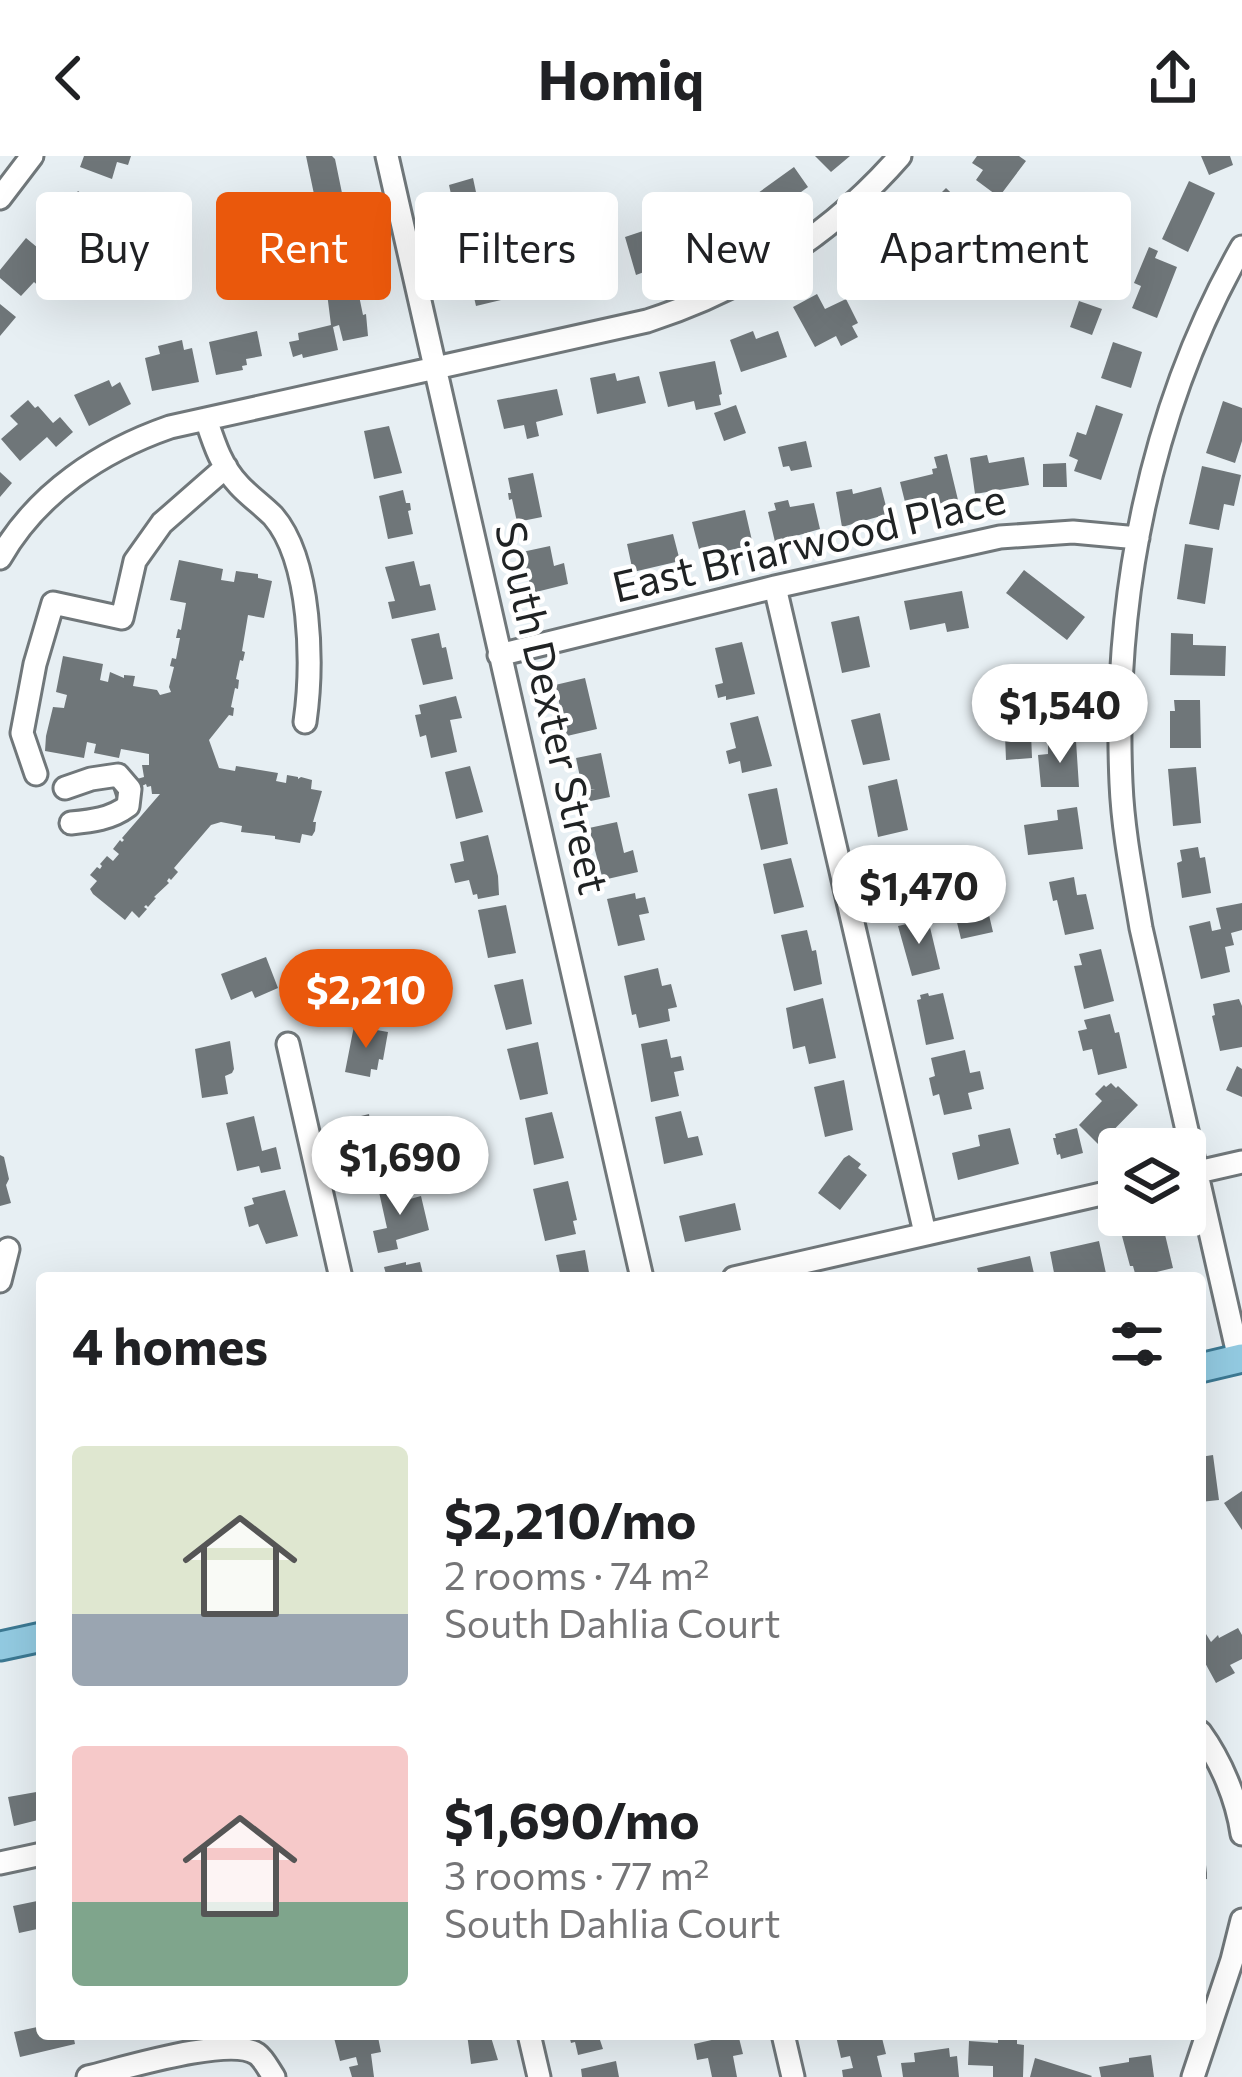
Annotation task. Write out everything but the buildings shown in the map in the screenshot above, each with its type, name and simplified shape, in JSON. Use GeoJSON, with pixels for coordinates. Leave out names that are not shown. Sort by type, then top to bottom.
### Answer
{"type":"FeatureCollection","features":[{"type":"Feature","properties":{"kind":"main road"},"geometry":{"type":"LineString","coordinates":[[1206,1366],[1240,1358]]}},
{"type":"Feature","properties":{"kind":"main road"},"geometry":{"type":"LineString","coordinates":[[0,1646],[36,1638]]}},
{"type":"Feature","properties":{"kind":"street"},"geometry":{"type":"LineString","coordinates":[[0,198],[32,156]]}},
{"type":"Feature","properties":{"kind":"street","name":"South Dexter Street"},"geometry":{"type":"LineString","coordinates":[[387,156],[641,1272]]}},
{"type":"Feature","properties":{"kind":"street"},"geometry":{"type":"LineString","coordinates":[[0,558],[29,517],[62,484],[141,437],[647,321],[726,291],[796,250],[857,202],[900,156]]}},
{"type":"Feature","properties":{"kind":"street"},"geometry":{"type":"LineString","coordinates":[[1183,1128],[1129,858],[1121,787],[1122,654],[1138,538],[1169,410],[1242,247]]}},
{"type":"Feature","properties":{"kind":"street"},"geometry":{"type":"LineString","coordinates":[[206,419],[219,458],[235,481],[273,517],[293,554],[311,657],[305,722]]}},
{"type":"Feature","properties":{"kind":"street"},"geometry":{"type":"LineString","coordinates":[[36,775],[22,733],[53,603],[122,618],[135,561],[162,523],[226,467]]}},
{"type":"Feature","properties":{"kind":"street","name":"East Briarwood Place"},"geometry":{"type":"LineString","coordinates":[[500,655],[775,587],[1015,535],[1073,532],[1138,538]]}},
{"type":"Feature","properties":{"kind":"street"},"geometry":{"type":"LineString","coordinates":[[775,587],[925,1233]]}},
{"type":"Feature","properties":{"kind":"street"},"geometry":{"type":"LineString","coordinates":[[65,788],[118,775],[130,789],[128,806],[119,812],[71,824]]}},
{"type":"Feature","properties":{"kind":"street"},"geometry":{"type":"LineString","coordinates":[[288,1044],[339,1272]]}},
{"type":"Feature","properties":{"kind":"street"},"geometry":{"type":"LineString","coordinates":[[1206,1171],[1242,1162]]}},
{"type":"Feature","properties":{"kind":"street"},"geometry":{"type":"LineString","coordinates":[[759,1272],[1098,1195]]}},
{"type":"Feature","properties":{"kind":"street"},"geometry":{"type":"LineString","coordinates":[[1206,1228],[1240,1358]]}},
{"type":"Feature","properties":{"kind":"street"},"geometry":{"type":"LineString","coordinates":[[0,1281],[8,1250]]}},
{"type":"Feature","properties":{"kind":"street"},"geometry":{"type":"LineString","coordinates":[[1206,1740],[1234,1801],[1242,1834]]}},
{"type":"Feature","properties":{"kind":"street"},"geometry":{"type":"LineString","coordinates":[[0,1864],[36,1855]]}},
{"type":"Feature","properties":{"kind":"street"},"geometry":{"type":"LineString","coordinates":[[1206,2038],[1242,1920]]}},
{"type":"Feature","properties":{"kind":"street"},"geometry":{"type":"LineString","coordinates":[[531,2040],[539,2077]]}},
{"type":"Feature","properties":{"kind":"street"},"geometry":{"type":"LineString","coordinates":[[784,2040],[793,2077]]}},
{"type":"Feature","properties":{"kind":"street"},"geometry":{"type":"LineString","coordinates":[[1193,2077],[1205,2040]]}},
{"type":"Feature","properties":{"kind":"street"},"geometry":{"type":"LineString","coordinates":[[88,2077],[230,2047],[264,2047],[274,2077]]}}]}
